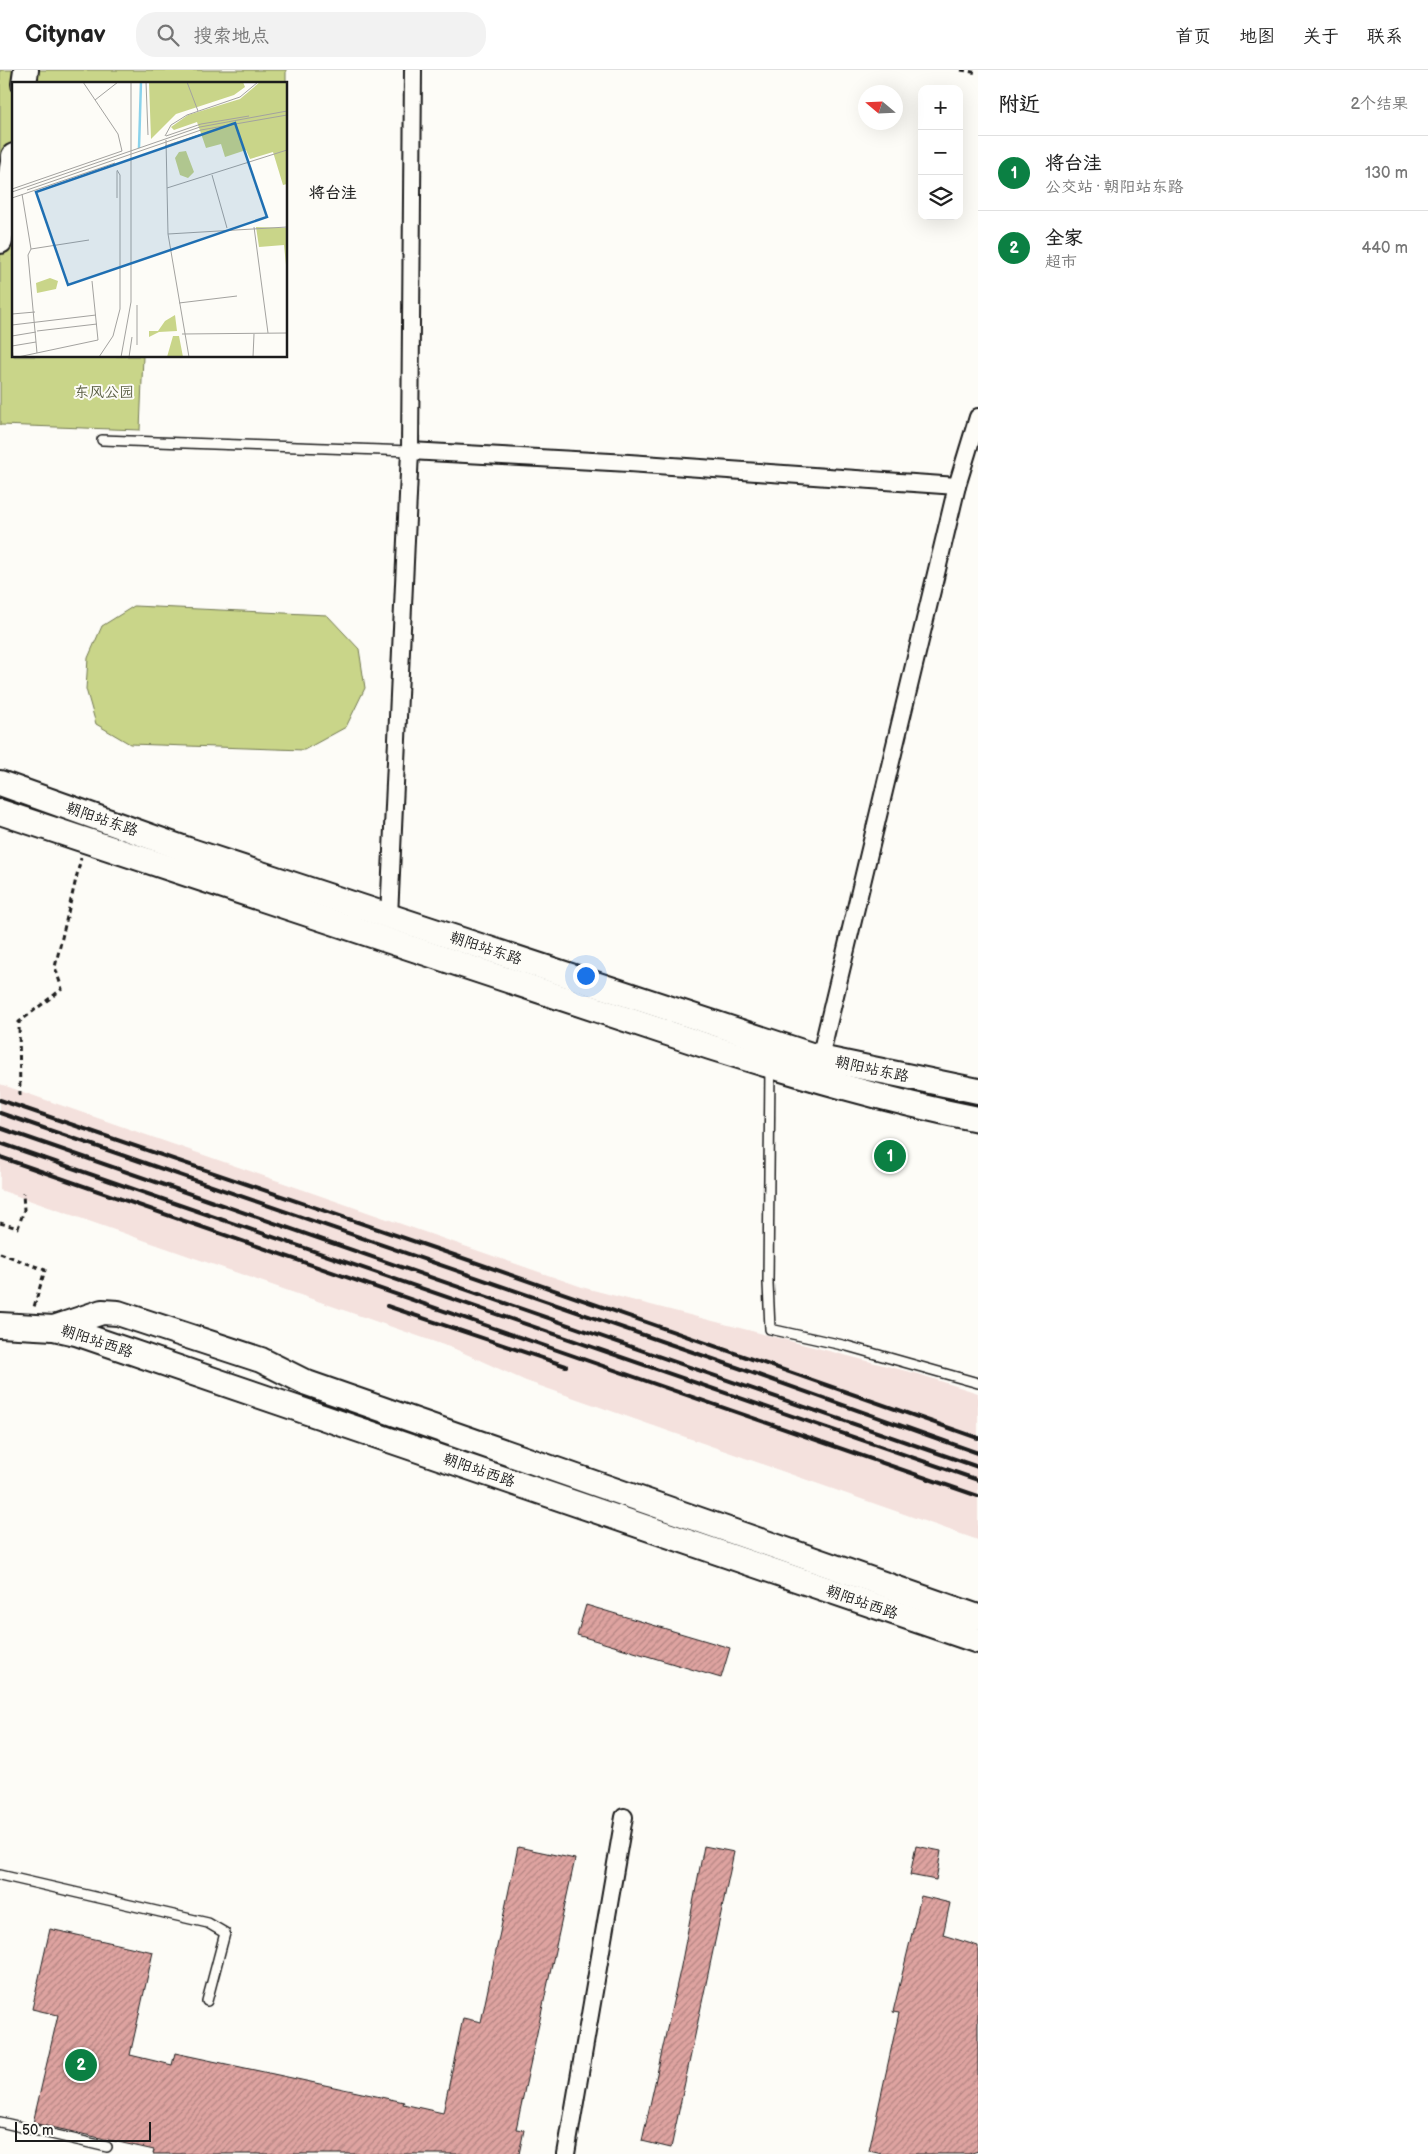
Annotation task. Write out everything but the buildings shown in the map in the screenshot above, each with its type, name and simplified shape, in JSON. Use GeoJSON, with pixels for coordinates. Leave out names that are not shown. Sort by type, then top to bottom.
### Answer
{"type":"FeatureCollection","features":[{"type":"Feature","properties":{"kind":"main road"},"geometry":{"type":"LineString","coordinates":[[0,241],[12,168]]}},
{"type":"Feature","properties":{"kind":"main road","name":"朝阳站东路"},"geometry":{"type":"LineString","coordinates":[[0,783],[188,850],[820,1058],[978,1090]]}},
{"type":"Feature","properties":{"kind":"main road","name":"朝阳站东路"},"geometry":{"type":"LineString","coordinates":[[0,812],[770,1066],[912,1106],[978,1119]]}},
{"type":"Feature","properties":{"kind":"main road","name":"朝阳站西路"},"geometry":{"type":"LineString","coordinates":[[54,1328],[102,1312],[118,1313],[261,1360],[307,1383],[978,1617]]}},
{"type":"Feature","properties":{"kind":"main road"},"geometry":{"type":"LineString","coordinates":[[0,1325],[54,1328]]}},
{"type":"Feature","properties":{"kind":"main road","name":"朝阳站西路"},"geometry":{"type":"LineString","coordinates":[[54,1328],[76,1333],[338,1421],[978,1641]]}},
{"type":"Feature","properties":{"kind":"street"},"geometry":{"type":"LineString","coordinates":[[389,917],[410,451],[413,70]]}},
{"type":"Feature","properties":{"kind":"street"},"geometry":{"type":"LineString","coordinates":[[820,1058],[957,486],[978,417]]}},
{"type":"Feature","properties":{"kind":"street"},"geometry":{"type":"LineString","coordinates":[[410,451],[639,464],[957,486]]}},
{"type":"Feature","properties":{"kind":"street"},"geometry":{"type":"LineString","coordinates":[[566,2154],[624,1817]]}},
{"type":"Feature","properties":{"kind":"lane"},"geometry":{"type":"LineString","coordinates":[[102,440],[410,451]]}},
{"type":"Feature","properties":{"kind":"lane"},"geometry":{"type":"LineString","coordinates":[[770,1066],[768,1283],[770,1329],[847,1346],[978,1383]]}},
{"type":"Feature","properties":{"kind":"lane"},"geometry":{"type":"LineString","coordinates":[[0,1875],[208,1923],[225,1933],[207,2001]]}},
{"type":"Feature","properties":{"kind":"lane"},"geometry":{"type":"LineString","coordinates":[[0,2122],[107,2147]]}},
{"type":"Feature","properties":{"kind":"path"},"geometry":{"type":"LineString","coordinates":[[961,70],[978,73]]}},
{"type":"Feature","properties":{"kind":"path"},"geometry":{"type":"LineString","coordinates":[[20,1096],[19,1022],[62,989],[55,967],[85,841]]}},
{"type":"Feature","properties":{"kind":"path"},"geometry":{"type":"LineString","coordinates":[[0,1223],[18,1228],[24,1210],[23,1193]]}},
{"type":"Feature","properties":{"kind":"path"},"geometry":{"type":"LineString","coordinates":[[0,1253],[45,1270],[29,1326]]}},
{"type":"Feature","properties":{"kind":"shaded area"},"geometry":{"type":"Polygon","coordinates":[[[0,1084],[585,1288],[918,1374],[978,1393],[978,1540],[526,1381],[455,1349],[0,1190],[0,1084]]]}},
{"type":"Feature","properties":{"kind":"green space","name":"东风公园"},"geometry":{"type":"Polygon","coordinates":[[[0,70],[286,70],[286,82],[12,82],[12,358],[143,358],[140,430],[0,425],[0,70]]]}},
{"type":"Feature","properties":{"kind":"green space"},"geometry":{"type":"Polygon","coordinates":[[[134,606],[327,615],[359,649],[365,688],[346,727],[304,750],[130,744],[96,724],[86,689],[88,658],[102,626],[134,606]]]}},
{"type":"Feature","properties":{"kind":"railway"},"geometry":{"type":"LineString","coordinates":[[0,1100],[454,1255],[978,1438]]}},
{"type":"Feature","properties":{"kind":"railway"},"geometry":{"type":"LineString","coordinates":[[0,1113],[739,1368],[978,1453]]}},
{"type":"Feature","properties":{"kind":"railway"},"geometry":{"type":"LineString","coordinates":[[0,1128],[978,1467]]}},
{"type":"Feature","properties":{"kind":"railway"},"geometry":{"type":"LineString","coordinates":[[0,1143],[978,1480]]}},
{"type":"Feature","properties":{"kind":"railway"},"geometry":{"type":"LineString","coordinates":[[0,1157],[978,1496]]}},
{"type":"Feature","properties":{"kind":"railway"},"geometry":{"type":"LineString","coordinates":[[387,1306],[566,1366]]}},
{"type":"Feature","properties":{"kind":"place","name":"将台洼"},"geometry":{"type":"Point","coordinates":[890,1156]}},
{"type":"Feature","properties":{"kind":"place","name":"全家"},"geometry":{"type":"Point","coordinates":[81,2065]}},
{"type":"Feature","properties":{"kind":"district","name":"将台洼"},"geometry":{"type":"Point","coordinates":[333,192]}}]}
